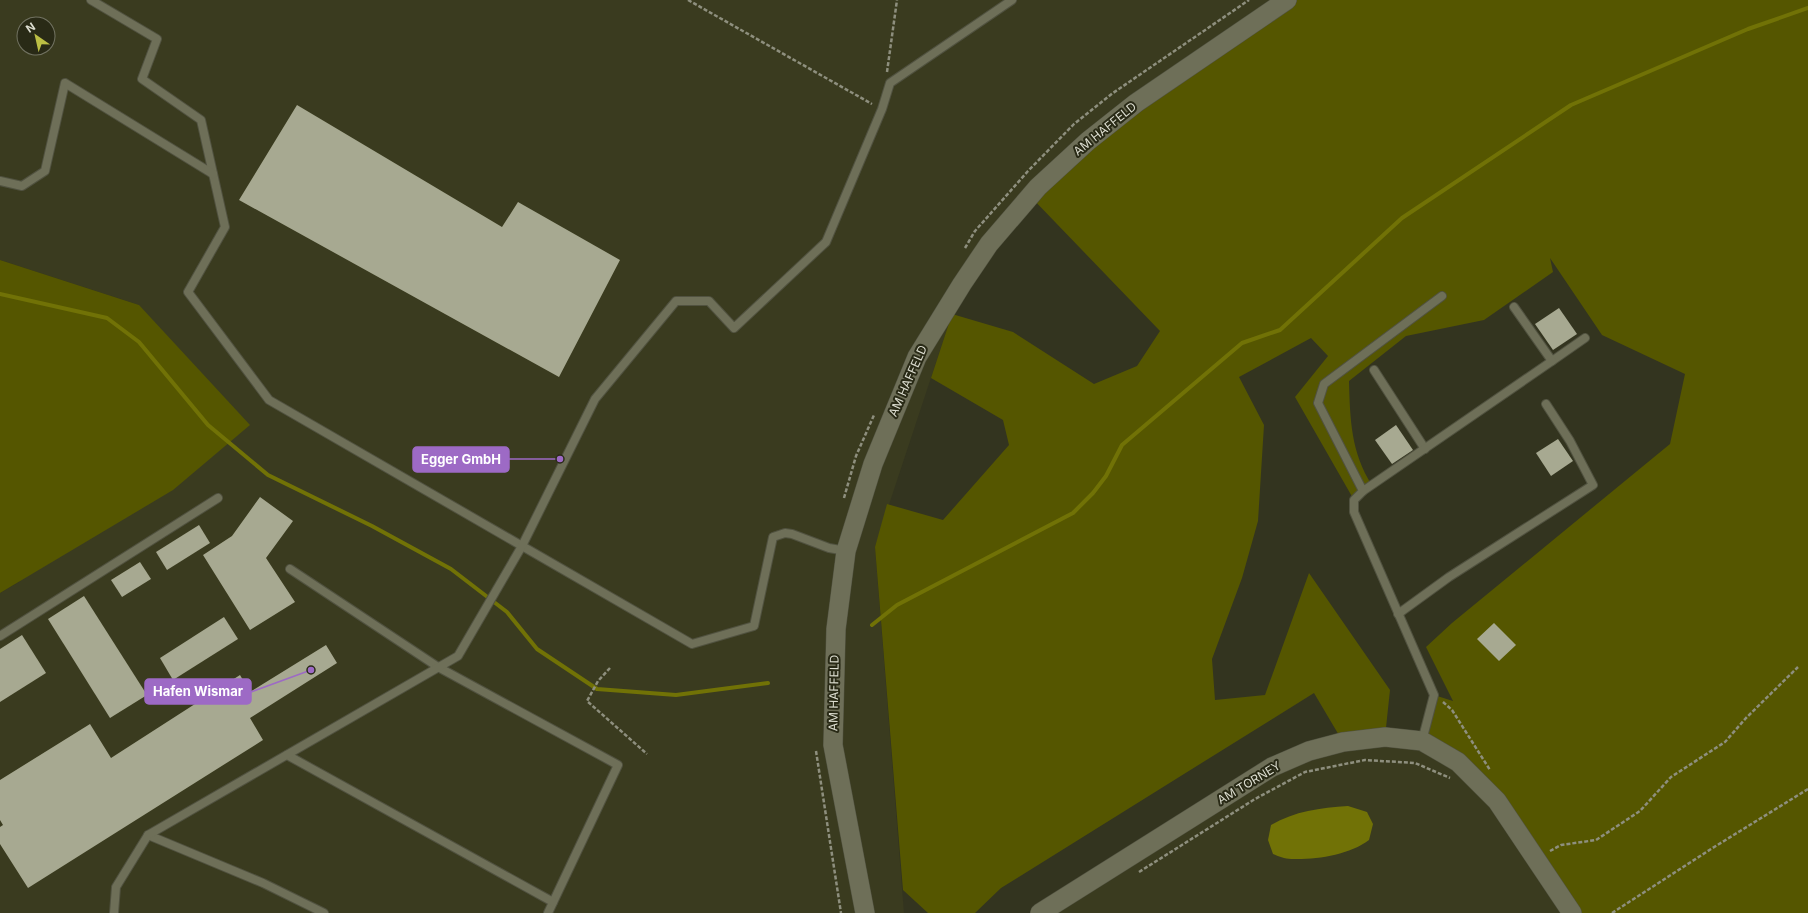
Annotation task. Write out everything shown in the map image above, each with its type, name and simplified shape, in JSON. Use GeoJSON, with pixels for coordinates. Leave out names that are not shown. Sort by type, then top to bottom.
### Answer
{"type":"FeatureCollection","features":[{"type":"Feature","properties":{"kind":"street","name":"AM HAFFELD"},"geometry":{"type":"LineString","coordinates":[[865,913],[833,745],[836,629],[846,551],[873,464],[917,357],[962,284],[989,244],[1038,187],[1088,141],[1136,103],[1287,0]]}},
{"type":"Feature","properties":{"kind":"street","name":"AM TORNEY"},"geometry":{"type":"LineString","coordinates":[[1040,913],[1272,767],[1309,751],[1343,742],[1385,737],[1422,741],[1458,762],[1497,801],[1572,913]]}},
{"type":"Feature","properties":{"kind":"lane"},"geometry":{"type":"LineString","coordinates":[[91,0],[157,39],[142,79],[201,120],[225,228],[188,292],[269,400],[692,644],[754,626],[772,537],[785,533],[792,534],[829,548],[846,551]]}},
{"type":"Feature","properties":{"kind":"lane"},"geometry":{"type":"LineString","coordinates":[[114,913],[116,887],[148,835],[458,656],[522,546],[595,399],[676,301],[709,301],[734,328],[826,242],[882,109],[890,83],[1012,0]]}},
{"type":"Feature","properties":{"kind":"lane"},"geometry":{"type":"LineString","coordinates":[[0,181],[22,186],[45,171],[65,83],[213,174]]}},
{"type":"Feature","properties":{"kind":"lane"},"geometry":{"type":"LineString","coordinates":[[1363,491],[1318,403],[1324,384],[1442,296]]}},
{"type":"Feature","properties":{"kind":"lane"},"geometry":{"type":"LineString","coordinates":[[1514,307],[1552,361]]}},
{"type":"Feature","properties":{"kind":"lane"},"geometry":{"type":"LineString","coordinates":[[1422,741],[1434,695],[1354,512],[1354,500],[1363,491],[1585,338]]}},
{"type":"Feature","properties":{"kind":"lane"},"geometry":{"type":"LineString","coordinates":[[1374,370],[1425,449]]}},
{"type":"Feature","properties":{"kind":"lane"},"geometry":{"type":"LineString","coordinates":[[1398,614],[1449,577],[1593,485],[1570,441],[1546,404]]}},
{"type":"Feature","properties":{"kind":"lane"},"geometry":{"type":"LineString","coordinates":[[0,636],[218,498]]}},
{"type":"Feature","properties":{"kind":"lane"},"geometry":{"type":"LineString","coordinates":[[290,569],[438,667],[618,765],[548,913]]}},
{"type":"Feature","properties":{"kind":"lane"},"geometry":{"type":"LineString","coordinates":[[287,755],[553,902]]}},
{"type":"Feature","properties":{"kind":"lane"},"geometry":{"type":"LineString","coordinates":[[148,835],[263,883],[324,913]]}},
{"type":"Feature","properties":{"kind":"path"},"geometry":{"type":"LineString","coordinates":[[688,0],[882,109]]}},
{"type":"Feature","properties":{"kind":"path"},"geometry":{"type":"LineString","coordinates":[[886,78],[897,0]]}},
{"type":"Feature","properties":{"kind":"path"},"geometry":{"type":"LineString","coordinates":[[963,251],[975,231],[1013,188],[1074,124],[1113,93],[1249,0]]}},
{"type":"Feature","properties":{"kind":"path"},"geometry":{"type":"LineString","coordinates":[[842,502],[856,456],[875,413]]}},
{"type":"Feature","properties":{"kind":"path"},"geometry":{"type":"LineString","coordinates":[[1535,857],[1561,845],[1596,840],[1640,810],[1671,777],[1725,742],[1746,718],[1798,667]]}},
{"type":"Feature","properties":{"kind":"path"},"geometry":{"type":"LineString","coordinates":[[610,668],[598,681],[587,701],[647,754]]}},
{"type":"Feature","properties":{"kind":"path"},"geometry":{"type":"LineString","coordinates":[[816,744],[841,913]]}},
{"type":"Feature","properties":{"kind":"path"},"geometry":{"type":"LineString","coordinates":[[1134,875],[1255,799],[1305,772],[1365,760],[1415,763],[1457,781]]}},
{"type":"Feature","properties":{"kind":"path"},"geometry":{"type":"LineString","coordinates":[[1612,913],[1808,789]]}},
{"type":"Feature","properties":{"kind":"shaded area"},"geometry":{"type":"Polygon","coordinates":[[[0,0],[1287,0],[1088,141],[962,284],[875,547],[904,913],[0,913],[0,593],[19,582],[139,305],[0,260],[0,0]]]}},
{"type":"Feature","properties":{"kind":"shaded area"},"geometry":{"type":"Polygon","coordinates":[[[1287,0],[1808,0],[1808,913],[1575,913],[1497,801],[1422,741],[1434,695],[1453,701],[1426,647],[1452,623],[1670,444],[1685,374],[1602,335],[1550,258],[1553,272],[1484,320],[1406,336],[1349,381],[1353,435],[1360,461],[1372,485],[1354,500],[1295,397],[1328,356],[1311,338],[1239,377],[1264,425],[1258,521],[1242,578],[1212,659],[1215,700],[1265,695],[1309,573],[1390,690],[1385,737],[1343,742],[1314,693],[1001,888],[975,913],[928,913],[903,890],[875,547],[887,504],[943,520],[1009,445],[1003,420],[931,378],[952,314],[1013,332],[1094,384],[1137,366],[1160,331],[1030,196],[1287,0]]]}},
{"type":"Feature","properties":{"kind":"shaded area"},"geometry":{"type":"Polygon","coordinates":[[[0,260],[139,305],[250,425],[173,490],[0,593],[0,260]]]}},
{"type":"Feature","properties":{"kind":"shaded area"},"geometry":{"type":"Polygon","coordinates":[[[1385,737],[1458,762],[1575,913],[1040,913],[1272,767],[1385,737]]]}},
{"type":"Feature","properties":{"kind":"shaded area"},"geometry":{"type":"Polygon","coordinates":[[[1348,806],[1367,812],[1373,824],[1369,840],[1352,849],[1332,856],[1311,859],[1289,859],[1273,854],[1268,840],[1271,825],[1299,813],[1348,806]]]}},
{"type":"Feature","properties":{"kind":"building"},"geometry":{"type":"Polygon","coordinates":[[[297,105],[502,227],[518,202],[620,260],[559,377],[239,200],[297,105]]]}},
{"type":"Feature","properties":{"kind":"building"},"geometry":{"type":"Polygon","coordinates":[[[1559,308],[1577,334],[1553,350],[1535,324],[1559,308]]]}},
{"type":"Feature","properties":{"kind":"building"},"geometry":{"type":"Polygon","coordinates":[[[1396,425],[1413,450],[1392,464],[1375,440],[1396,425]]]}},
{"type":"Feature","properties":{"kind":"building"},"geometry":{"type":"Polygon","coordinates":[[[1558,439],[1573,461],[1551,476],[1536,453],[1558,439]]]}},
{"type":"Feature","properties":{"kind":"building"},"geometry":{"type":"Polygon","coordinates":[[[260,497],[293,521],[266,558],[295,602],[250,630],[203,555],[232,536],[260,497]]]}},
{"type":"Feature","properties":{"kind":"building"},"geometry":{"type":"Polygon","coordinates":[[[199,525],[210,543],[167,570],[156,552],[199,525]]]}},
{"type":"Feature","properties":{"kind":"building"},"geometry":{"type":"Polygon","coordinates":[[[140,562],[151,579],[122,597],[111,580],[140,562]]]}},
{"type":"Feature","properties":{"kind":"building"},"geometry":{"type":"Polygon","coordinates":[[[84,596],[147,695],[110,718],[48,619],[84,596]]]}},
{"type":"Feature","properties":{"kind":"building"},"geometry":{"type":"Polygon","coordinates":[[[224,617],[238,639],[173,680],[160,658],[224,617]]]}},
{"type":"Feature","properties":{"kind":"building"},"geometry":{"type":"Polygon","coordinates":[[[1494,623],[1516,645],[1499,661],[1477,639],[1494,623]]]}},
{"type":"Feature","properties":{"kind":"building"},"geometry":{"type":"Polygon","coordinates":[[[22,635],[46,673],[0,702],[0,649],[22,635]]]}},
{"type":"Feature","properties":{"kind":"building"},"geometry":{"type":"Polygon","coordinates":[[[326,645],[337,663],[250,718],[263,740],[28,888],[0,844],[0,827],[3,825],[0,820],[0,780],[90,724],[111,758],[240,675],[250,692],[326,645]]]}},
{"type":"Feature","properties":{"kind":"waterway"},"geometry":{"type":"LineString","coordinates":[[872,625],[897,605],[1073,513],[1093,493],[1106,476],[1122,445],[1242,343],[1280,330],[1402,218],[1571,105],[1748,29],[1808,8]]}},
{"type":"Feature","properties":{"kind":"waterway"},"geometry":{"type":"LineString","coordinates":[[0,294],[107,318],[139,342],[208,425],[268,475],[372,526],[451,569],[507,612],[537,649],[597,689],[676,695],[768,683]]}},
{"type":"Feature","properties":{"kind":"place","name":"Egger GmbH"},"geometry":{"type":"Point","coordinates":[560,459]}},
{"type":"Feature","properties":{"kind":"place","name":"Hafen Wismar"},"geometry":{"type":"Point","coordinates":[311,670]}}]}
